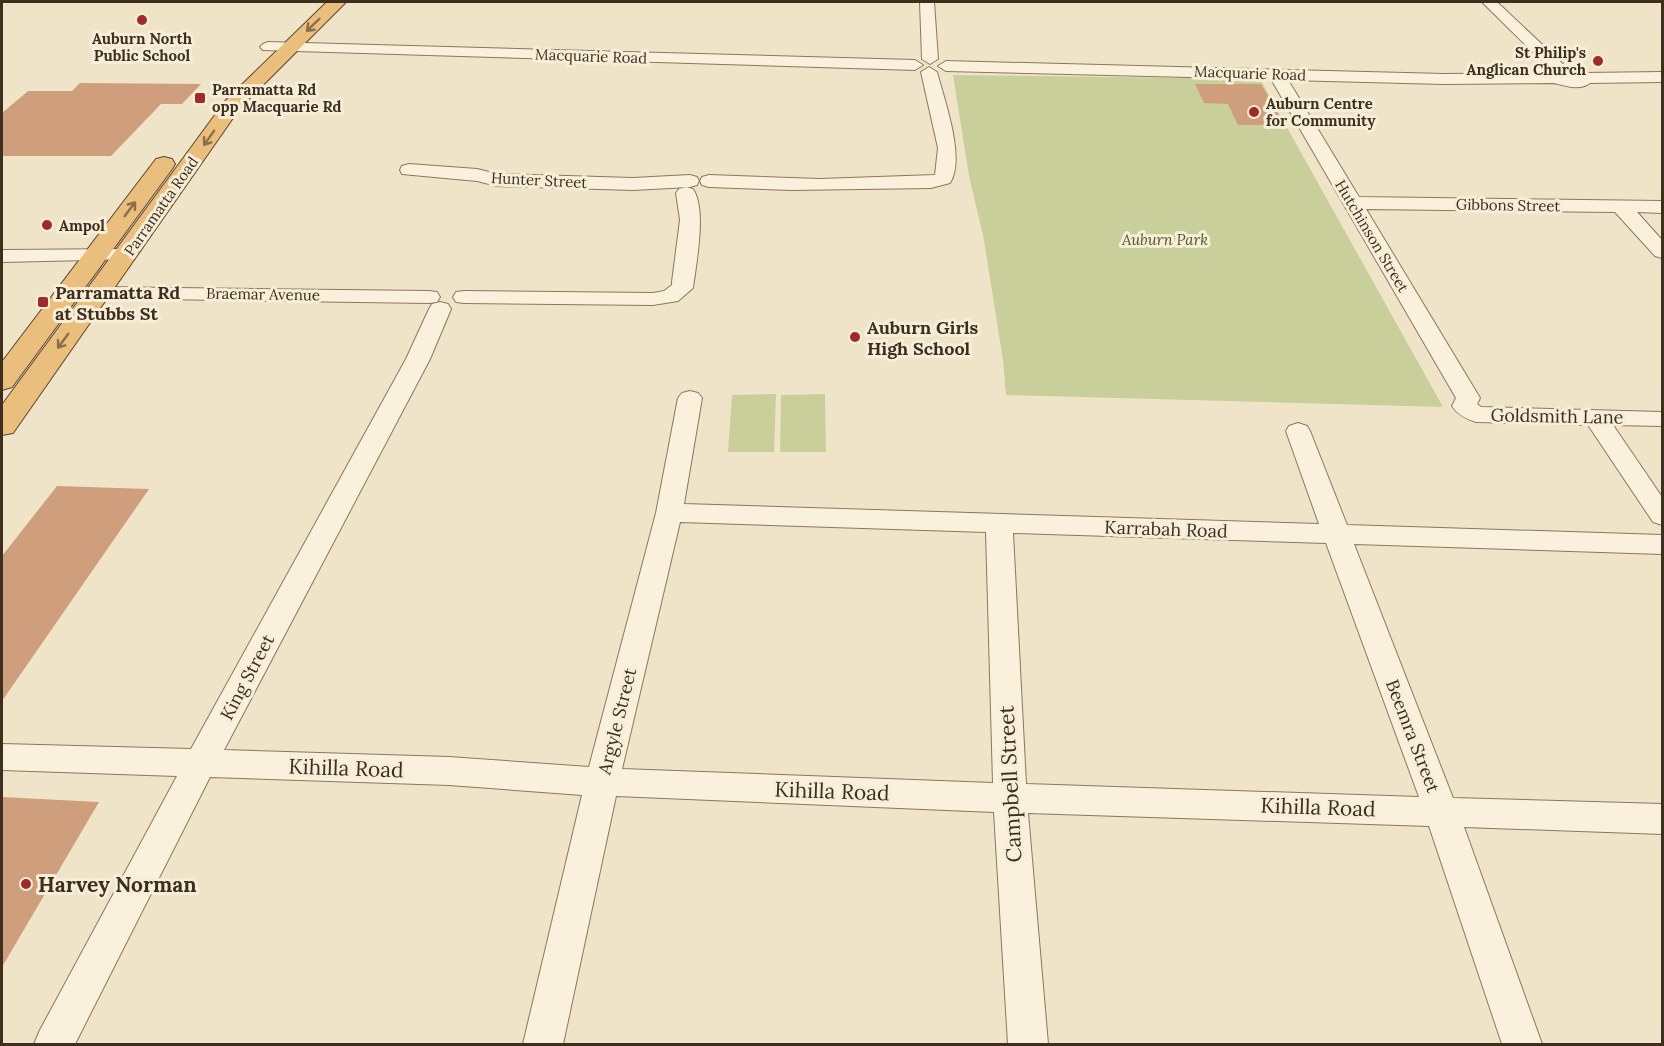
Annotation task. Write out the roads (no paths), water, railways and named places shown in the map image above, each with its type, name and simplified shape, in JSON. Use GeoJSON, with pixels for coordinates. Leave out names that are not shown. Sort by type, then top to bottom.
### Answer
{"type":"FeatureCollection","features":[{"type":"Feature","properties":{"kind":"highway","name":"Parramatta Road"},"geometry":{"type":"LineString","coordinates":[[2,426],[233,104],[316,2]]}},
{"type":"Feature","properties":{"kind":"highway","name":"Parramatta Road"},"geometry":{"type":"LineString","coordinates":[[2,381],[216,96],[337,2]]}},
{"type":"Feature","properties":{"kind":"street"},"geometry":{"type":"LineString","coordinates":[[925,65],[927,2]]}},
{"type":"Feature","properties":{"kind":"street"},"geometry":{"type":"LineString","coordinates":[[1489,2],[1557,74]]}},
{"type":"Feature","properties":{"kind":"street","name":"Macquarie Road"},"geometry":{"type":"LineString","coordinates":[[278,47],[925,65],[940,61],[946,66],[1444,79],[1557,74],[1574,83],[1582,82],[1584,78],[1662,77]]}},
{"type":"Feature","properties":{"kind":"street","name":"Hunter Street"},"geometry":{"type":"LineString","coordinates":[[409,170],[477,175],[497,180],[698,188],[849,184],[864,187],[934,188],[949,186],[956,183],[951,178],[947,148],[925,65]]}},
{"type":"Feature","properties":{"kind":"street","name":"Hutchinson Street"},"geometry":{"type":"LineString","coordinates":[[1276,74],[1468,398]]}},
{"type":"Feature","properties":{"kind":"street","name":"Braemar Avenue"},"geometry":{"type":"LineString","coordinates":[[98,293],[444,301],[654,299],[670,296],[682,288],[690,220],[698,188]]}},
{"type":"Feature","properties":{"kind":"street","name":"Gibbons Street"},"geometry":{"type":"LineString","coordinates":[[1353,203],[1662,207]]}},
{"type":"Feature","properties":{"kind":"street"},"geometry":{"type":"LineString","coordinates":[[1621,207],[1662,252]]}},
{"type":"Feature","properties":{"kind":"street"},"geometry":{"type":"LineString","coordinates":[[2,256],[126,255]]}},
{"type":"Feature","properties":{"kind":"street","name":"King Street"},"geometry":{"type":"LineString","coordinates":[[54,1044],[200,764],[418,359],[444,301]]}},
{"type":"Feature","properties":{"kind":"street","name":"Argyle Street"},"geometry":{"type":"LineString","coordinates":[[543,1044],[602,782],[669,513],[690,398]]}},
{"type":"Feature","properties":{"kind":"street","name":"Goldsmith Lane"},"geometry":{"type":"LineString","coordinates":[[1468,398],[1464,406],[1476,414],[1662,419]]}},
{"type":"Feature","properties":{"kind":"street"},"geometry":{"type":"LineString","coordinates":[[1595,417],[1662,516]]}},
{"type":"Feature","properties":{"kind":"street","name":"Beemra Street"},"geometry":{"type":"LineString","coordinates":[[1298,431],[1441,811],[1522,1044]]}},
{"type":"Feature","properties":{"kind":"street","name":"Karrabah Road"},"geometry":{"type":"LineString","coordinates":[[669,513],[1662,544]]}},
{"type":"Feature","properties":{"kind":"street","name":"Campbell Street"},"geometry":{"type":"LineString","coordinates":[[999,524],[1010,798],[1028,1044]]}},
{"type":"Feature","properties":{"kind":"street","name":"Kihilla Road"},"geometry":{"type":"LineString","coordinates":[[2,757],[449,771],[602,782],[1010,798],[1662,819]]}},
{"type":"Feature","properties":{"kind":"place","name":"Auburn North Public School"},"geometry":{"type":"Point","coordinates":[142,20]}},
{"type":"Feature","properties":{"kind":"place","name":"St Philip's Anglican Church"},"geometry":{"type":"Point","coordinates":[1598,61]}},
{"type":"Feature","properties":{"kind":"place","name":"Parramatta Rd opp Macquarie Rd"},"geometry":{"type":"Point","coordinates":[200,98]}},
{"type":"Feature","properties":{"kind":"place","name":"Auburn Centre for Community"},"geometry":{"type":"Point","coordinates":[1254,112]}},
{"type":"Feature","properties":{"kind":"place","name":"Ampol"},"geometry":{"type":"Point","coordinates":[47,225]}},
{"type":"Feature","properties":{"kind":"place","name":"Parramatta Rd at Stubbs St"},"geometry":{"type":"Point","coordinates":[43,302]}},
{"type":"Feature","properties":{"kind":"place","name":"Auburn Girls High School"},"geometry":{"type":"Point","coordinates":[855,337]}},
{"type":"Feature","properties":{"kind":"place","name":"Harvey Norman"},"geometry":{"type":"Point","coordinates":[26,884]}},
{"type":"Feature","properties":{"kind":"park label","name":"Auburn Park"},"geometry":{"type":"Point","coordinates":[1165,239]}}]}
